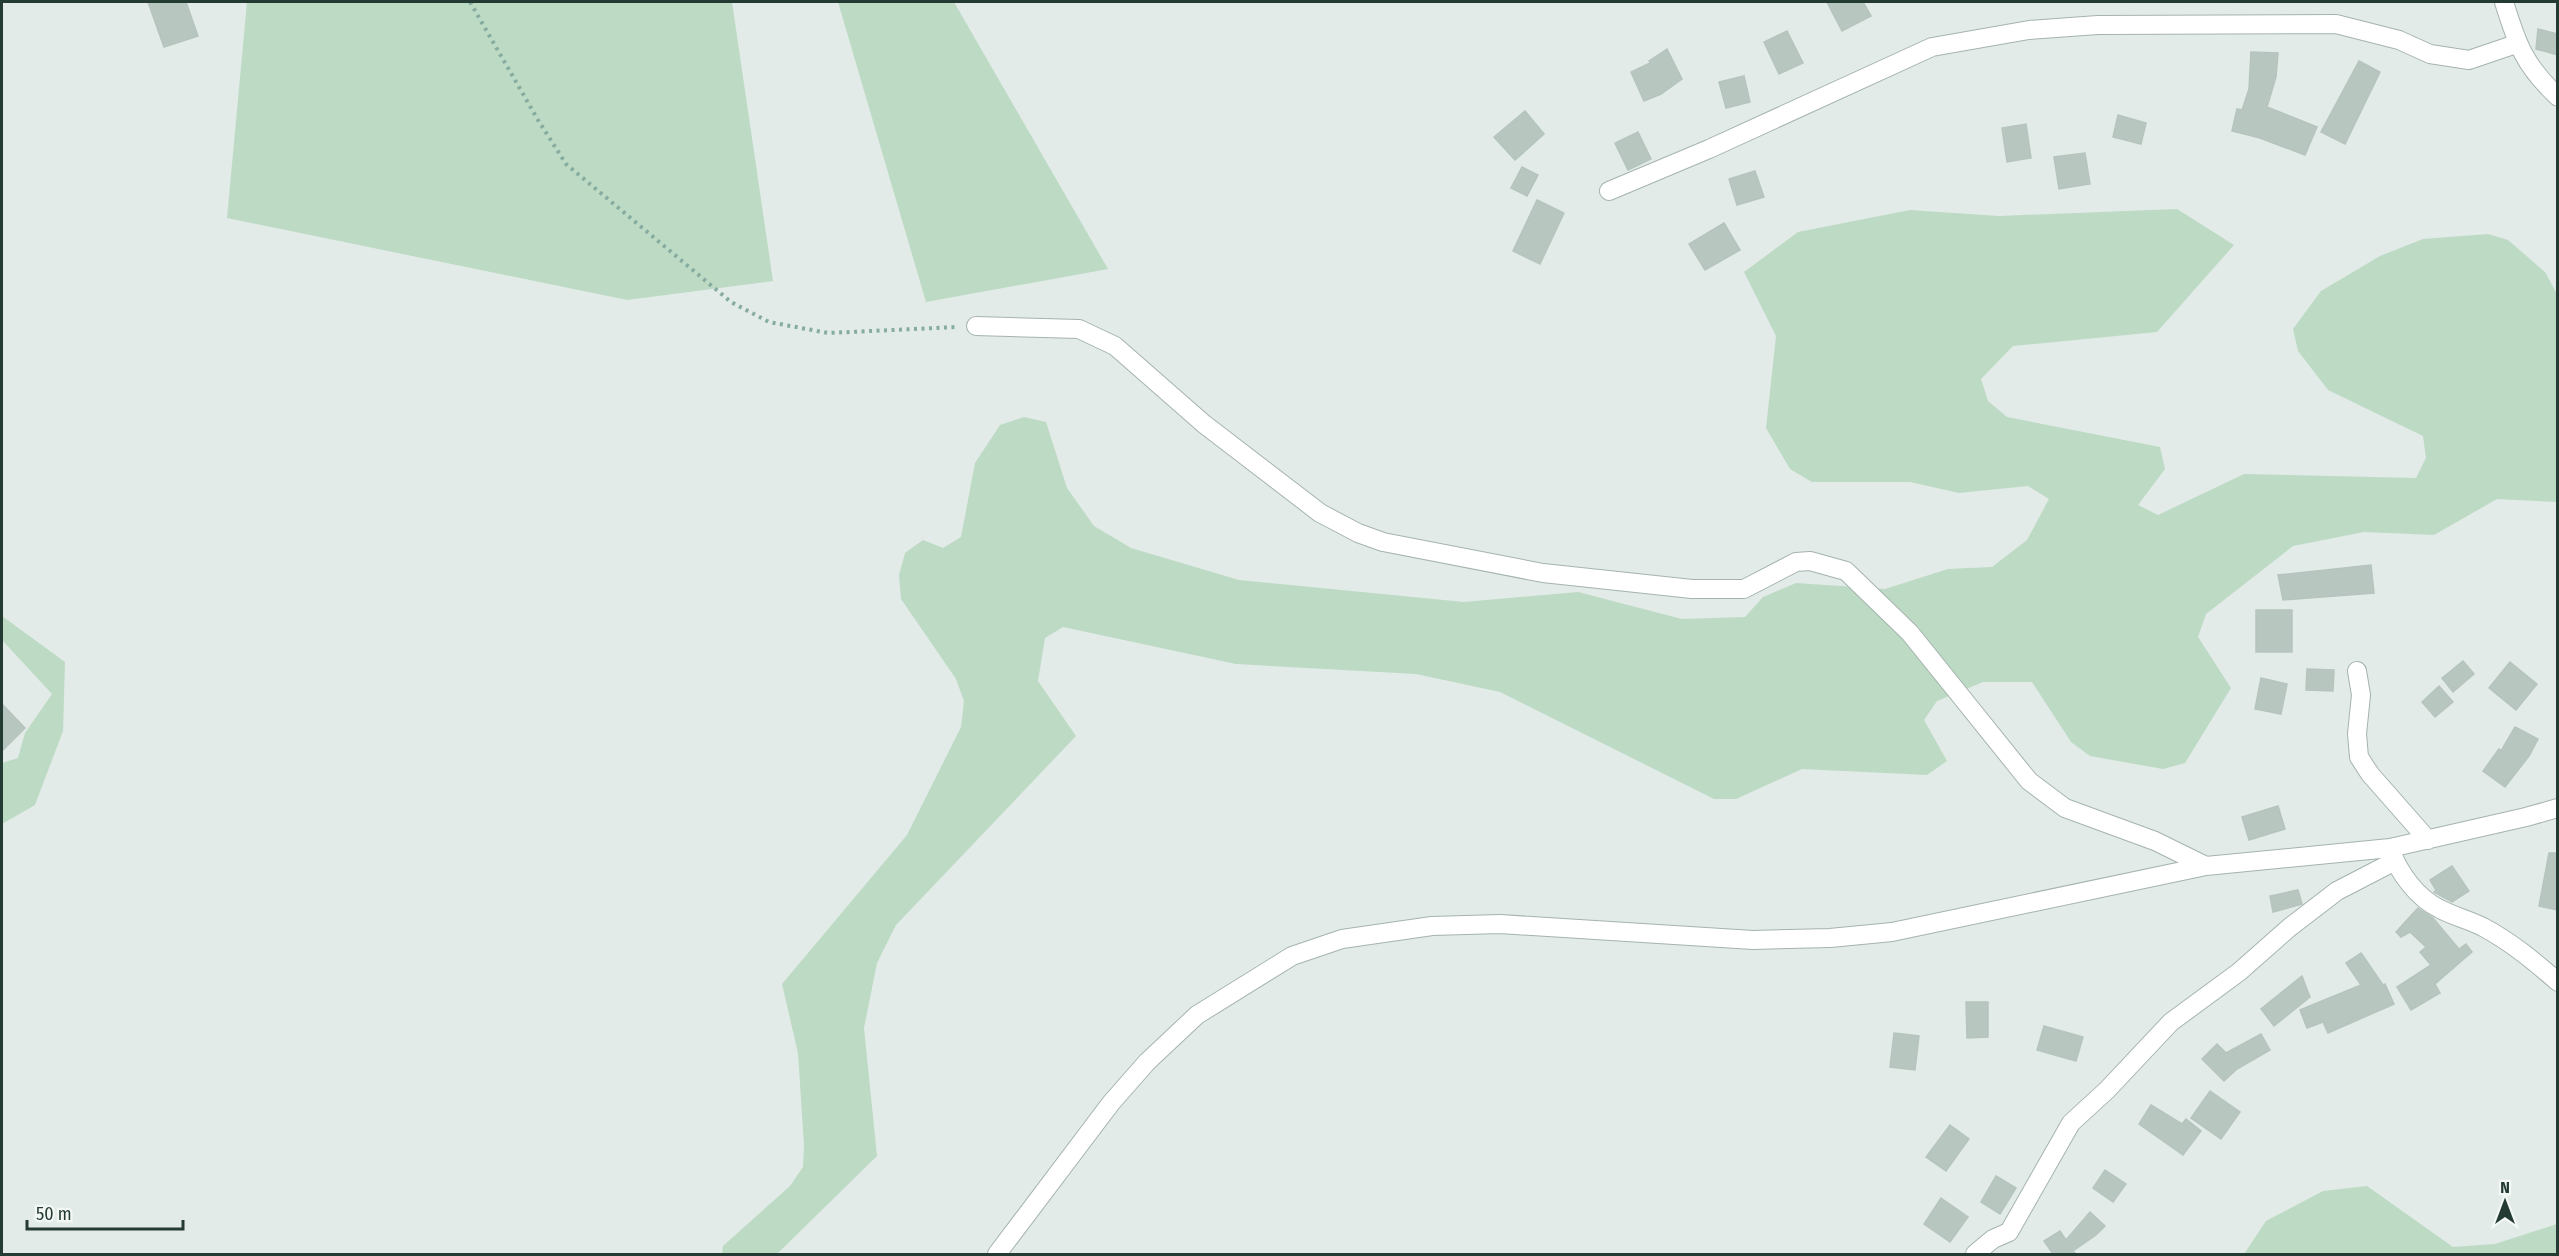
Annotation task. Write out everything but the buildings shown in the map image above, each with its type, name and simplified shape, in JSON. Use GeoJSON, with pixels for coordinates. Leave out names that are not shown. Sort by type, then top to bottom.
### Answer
{"type":"FeatureCollection","features":[{"type":"Feature","properties":{"kind":"street"},"geometry":{"type":"LineString","coordinates":[[2504,2],[2516,44],[2531,68],[2558,97]]}},
{"type":"Feature","properties":{"kind":"street"},"geometry":{"type":"LineString","coordinates":[[1609,191],[1709,149],[1932,47],[2029,30],[2098,25],[2336,24],[2399,40],[2430,54],[2469,60],[2516,44]]}},
{"type":"Feature","properties":{"kind":"street"},"geometry":{"type":"LineString","coordinates":[[976,326],[1079,329],[1115,346],[1204,424],[1320,513],[1383,542],[1543,573],[1692,589],[1744,589],[1796,562],[1810,561],[1846,571],[1910,633],[2028,781],[2065,808],[2155,841],[2206,866]]}},
{"type":"Feature","properties":{"kind":"street"},"geometry":{"type":"LineString","coordinates":[[2357,672],[2361,695],[2357,734],[2360,757],[2370,774],[2428,840]]}},
{"type":"Feature","properties":{"kind":"street"},"geometry":{"type":"LineString","coordinates":[[1975,1254],[1993,1239],[2009,1232],[2071,1123],[2107,1090],[2171,1022],[2239,972],[2290,927],[2337,891],[2392,854],[2428,840],[2526,817],[2558,807]]}},
{"type":"Feature","properties":{"kind":"street"},"geometry":{"type":"LineString","coordinates":[[997,1254],[1111,1103],[1147,1062],[1197,1015],[1292,956],[1342,939],[1432,926],[1500,924],[1754,940],[1830,938],[1892,932],[2206,866],[2392,854]]}},
{"type":"Feature","properties":{"kind":"street"},"geometry":{"type":"LineString","coordinates":[[2392,854],[2405,878],[2419,894],[2438,909],[2482,927],[2515,947],[2558,982]]}},
{"type":"Feature","properties":{"kind":"path"},"geometry":{"type":"LineString","coordinates":[[470,2],[566,165],[731,302],[769,322],[828,333],[976,326]]}},
{"type":"Feature","properties":{"kind":"green space"},"geometry":{"type":"Polygon","coordinates":[[[247,2],[732,2],[773,281],[627,300],[227,218],[247,2]]]}},
{"type":"Feature","properties":{"kind":"green space"},"geometry":{"type":"Polygon","coordinates":[[[838,2],[954,2],[1108,269],[926,302],[838,2]]]}},
{"type":"Feature","properties":{"kind":"green space"},"geometry":{"type":"Polygon","coordinates":[[[2177,209],[2234,245],[2157,332],[2013,346],[1981,379],[1988,401],[2007,417],[2160,447],[2165,469],[2138,505],[2158,515],[2244,474],[2416,478],[2426,458],[2423,436],[2328,390],[2298,351],[2293,329],[2321,291],[2380,256],[2423,239],[2488,234],[2508,240],[2545,272],[2557,294],[2557,502],[2497,499],[2434,535],[2364,532],[2293,546],[2206,614],[2198,637],[2231,688],[2185,763],[2163,769],[2090,756],[2071,742],[2032,682],[1983,682],[1937,701],[1924,720],[1947,761],[1927,775],[1802,769],[1736,799],[1714,799],[1500,692],[1416,674],[1236,664],[1063,627],[1045,638],[1038,681],[1076,736],[896,925],[877,963],[864,1028],[877,1156],[777,1254],[722,1254],[723,1246],[790,1186],[803,1167],[804,1145],[798,1053],[782,984],[907,835],[961,727],[964,701],[956,679],[901,599],[899,575],[905,553],[923,540],[943,548],[961,537],[975,463],[1000,425],[1024,417],[1046,422],[1067,488],[1094,526],[1131,548],[1239,580],[1464,602],[1578,592],[1682,619],[1745,617],[1763,597],[1796,583],[1885,589],[1948,569],[1992,567],[2027,540],[2049,499],[2028,486],[1959,493],[1910,482],[1812,482],[1790,469],[1766,428],[1776,336],[1744,272],[1798,232],[1910,210],[1999,216],[2177,209]]]}},
{"type":"Feature","properties":{"kind":"green space"},"geometry":{"type":"Polygon","coordinates":[[[2,616],[65,662],[63,731],[35,805],[2,824],[2,763],[18,758],[25,733],[52,694],[2,640],[2,616]]]}},
{"type":"Feature","properties":{"kind":"green space"},"geometry":{"type":"Polygon","coordinates":[[[2367,1186],[2453,1247],[2495,1244],[2557,1224],[2557,1254],[2244,1254],[2266,1221],[2323,1191],[2367,1186]]]}}]}
